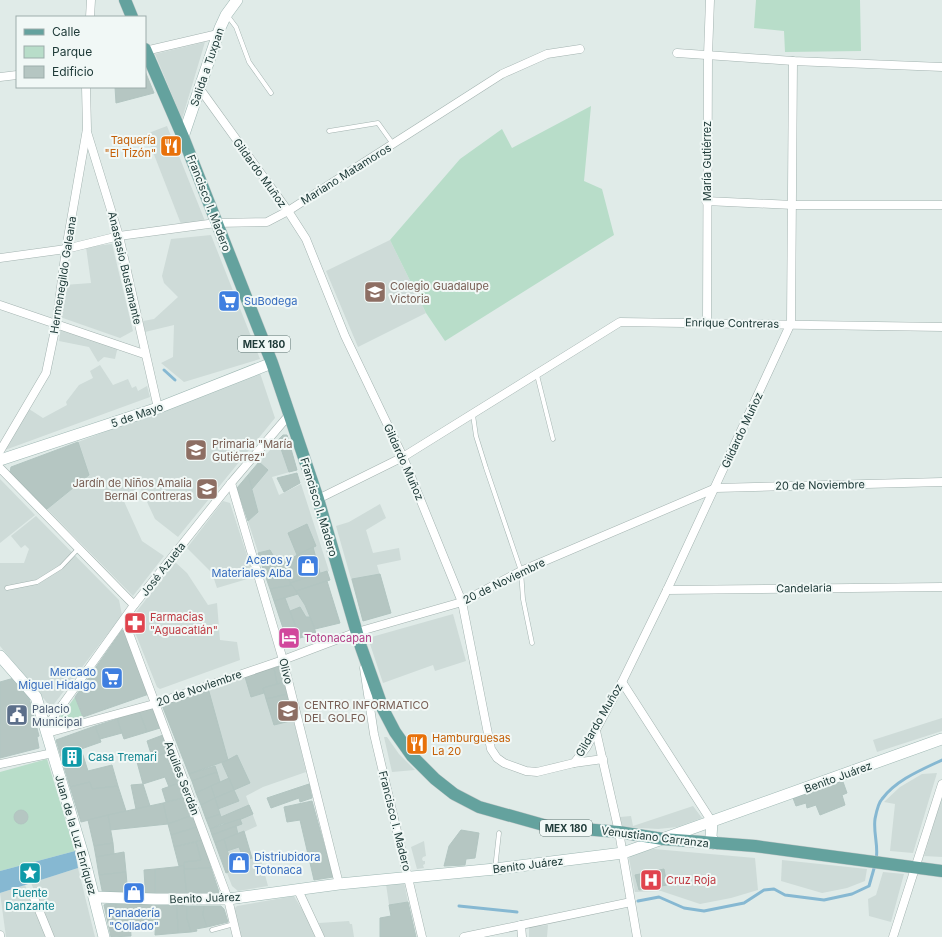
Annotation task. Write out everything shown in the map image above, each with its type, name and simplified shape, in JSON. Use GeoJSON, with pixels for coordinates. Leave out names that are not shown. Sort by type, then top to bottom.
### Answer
{"type":"FeatureCollection","features":[{"type":"Feature","properties":{"kind":"main road"},"geometry":{"type":"LineString","coordinates":[[125,0],[132,16]]}},
{"type":"Feature","properties":{"kind":"main road","name":"Francisco I. Madero"},"geometry":{"type":"LineString","coordinates":[[146,52],[183,137],[272,363],[318,500],[361,647]]}},
{"type":"Feature","properties":{"kind":"main road","name":"Venustiano Carranza"},"geometry":{"type":"LineString","coordinates":[[361,647],[383,709],[395,732],[412,756],[435,779],[454,794],[479,807],[547,826],[619,832],[664,839],[715,844],[755,846],[942,870]]}},
{"type":"Feature","properties":{"kind":"street"},"geometry":{"type":"LineString","coordinates":[[90,16],[91,0]]}},
{"type":"Feature","properties":{"kind":"street","name":"Salida a Tuxpan"},"geometry":{"type":"LineString","coordinates":[[183,137],[218,34],[226,15],[237,0]]}},
{"type":"Feature","properties":{"kind":"street","name":"María Gutiérrez"},"geometry":{"type":"LineString","coordinates":[[706,322],[706,201],[710,0]]}},
{"type":"Feature","properties":{"kind":"street"},"geometry":{"type":"LineString","coordinates":[[146,50],[218,34]]}},
{"type":"Feature","properties":{"kind":"street","name":"Mariano Matamoros"},"geometry":{"type":"LineString","coordinates":[[0,258],[66,249],[119,236],[216,223],[267,222],[288,211],[502,74],[547,54],[580,49]]}},
{"type":"Feature","properties":{"kind":"street"},"geometry":{"type":"LineString","coordinates":[[677,53],[793,61],[942,67]]}},
{"type":"Feature","properties":{"kind":"street","name":"Gildardo Muñoz"},"geometry":{"type":"LineString","coordinates":[[200,89],[288,211],[306,239],[345,336],[403,458],[462,602],[491,749],[497,758],[509,766],[526,771],[537,772],[574,763],[596,731],[622,682],[716,488],[791,324],[793,61]]}},
{"type":"Feature","properties":{"kind":"street"},"geometry":{"type":"LineString","coordinates":[[0,77],[16,75]]}},
{"type":"Feature","properties":{"kind":"street","name":"Hermenegildo Galeana"},"geometry":{"type":"LineString","coordinates":[[0,451],[46,373],[56,325],[66,249],[87,129],[86,88]]}},
{"type":"Feature","properties":{"kind":"street","name":"Anastasio Bustamante"},"geometry":{"type":"LineString","coordinates":[[87,129],[119,236],[144,354],[158,408]]}},
{"type":"Feature","properties":{"kind":"street"},"geometry":{"type":"LineString","coordinates":[[706,201],[793,205],[942,205]]}},
{"type":"Feature","properties":{"kind":"street"},"geometry":{"type":"LineString","coordinates":[[0,305],[144,354]]}},
{"type":"Feature","properties":{"kind":"street","name":"Enrique Contreras"},"geometry":{"type":"LineString","coordinates":[[318,500],[403,458],[620,322],[706,322],[942,327]]}},
{"type":"Feature","properties":{"kind":"street","name":"5 de Mayo"},"geometry":{"type":"LineString","coordinates":[[0,460],[158,408],[272,363]]}},
{"type":"Feature","properties":{"kind":"street","name":"José Azueta"},"geometry":{"type":"LineString","coordinates":[[46,731],[134,605],[231,483],[289,415]]}},
{"type":"Feature","properties":{"kind":"street"},"geometry":{"type":"LineString","coordinates":[[0,468],[134,605]]}},
{"type":"Feature","properties":{"kind":"street","name":"20 de Noviembre"},"geometry":{"type":"LineString","coordinates":[[46,731],[154,704],[283,660],[357,632],[462,602],[521,571],[716,488],[942,482]]}},
{"type":"Feature","properties":{"kind":"street","name":"Olivo"},"geometry":{"type":"LineString","coordinates":[[231,483],[283,660],[339,884]]}},
{"type":"Feature","properties":{"kind":"street","name":"Candelaria"},"geometry":{"type":"LineString","coordinates":[[667,590],[942,587]]}},
{"type":"Feature","properties":{"kind":"street","name":"Aquiles Serdán"},"geometry":{"type":"LineString","coordinates":[[124,620],[154,704],[228,898],[237,937]]}},
{"type":"Feature","properties":{"kind":"street","name":"Francisco I. Madero"},"geometry":{"type":"LineString","coordinates":[[361,647],[374,734],[422,937]]}},
{"type":"Feature","properties":{"kind":"street","name":"Juan de la Luz Enríquez"},"geometry":{"type":"LineString","coordinates":[[0,656],[36,697],[94,897],[104,937]]}},
{"type":"Feature","properties":{"kind":"street"},"geometry":{"type":"LineString","coordinates":[[622,682],[712,822],[711,837],[715,844]]}},
{"type":"Feature","properties":{"kind":"street"},"geometry":{"type":"LineString","coordinates":[[596,731],[619,832],[637,937]]}},
{"type":"Feature","properties":{"kind":"street","name":"Benito Juárez"},"geometry":{"type":"LineString","coordinates":[[94,897],[156,900],[228,898],[339,884],[495,869],[623,853],[942,739]]}},
{"type":"Feature","properties":{"kind":"street"},"geometry":{"type":"LineString","coordinates":[[0,764],[53,753]]}},
{"type":"Feature","properties":{"kind":"street"},"geometry":{"type":"LineString","coordinates":[[574,763],[603,759]]}},
{"type":"Feature","properties":{"kind":"street"},"geometry":{"type":"LineString","coordinates":[[893,937],[942,784]]}},
{"type":"Feature","properties":{"kind":"street"},"geometry":{"type":"LineString","coordinates":[[298,890],[320,937]]}},
{"type":"Feature","properties":{"kind":"street"},"geometry":{"type":"LineString","coordinates":[[32,893],[50,937]]}},
{"type":"Feature","properties":{"kind":"street"},"geometry":{"type":"LineString","coordinates":[[464,937],[631,902]]}},
{"type":"Feature","properties":{"kind":"street"},"geometry":{"type":"LineString","coordinates":[[521,925],[522,937]]}},
{"type":"Feature","properties":{"kind":"lane"},"geometry":{"type":"LineString","coordinates":[[226,15],[236,27],[249,62],[271,93]]}},
{"type":"Feature","properties":{"kind":"lane"},"geometry":{"type":"LineString","coordinates":[[329,131],[378,123],[393,144]]}},
{"type":"Feature","properties":{"kind":"lane"},"geometry":{"type":"LineString","coordinates":[[537,375],[553,439]]}},
{"type":"Feature","properties":{"kind":"lane"},"geometry":{"type":"LineString","coordinates":[[473,415],[476,436],[521,571],[523,599],[532,643]]}},
{"type":"Feature","properties":{"kind":"lane"},"geometry":{"type":"LineString","coordinates":[[7,588],[37,582],[60,566],[78,548]]}},
{"type":"Feature","properties":{"kind":"lane"},"geometry":{"type":"LineString","coordinates":[[495,869],[499,833]]}},
{"type":"Feature","properties":{"kind":"lane"},"geometry":{"type":"LineString","coordinates":[[212,930],[234,924]]}},
{"type":"Feature","properties":{"kind":"shaded area"},"geometry":{"type":"Polygon","coordinates":[[[205,42],[182,119],[155,54],[205,42]]]}},
{"type":"Feature","properties":{"kind":"shaded area"},"geometry":{"type":"Polygon","coordinates":[[[167,126],[205,221],[181,224],[146,134],[167,126]]]}},
{"type":"Feature","properties":{"kind":"shaded area"},"geometry":{"type":"Polygon","coordinates":[[[211,235],[260,359],[184,382],[161,363],[173,357],[174,325],[145,332],[143,321],[154,319],[178,297],[164,283],[162,276],[171,239],[211,235]]]}},
{"type":"Feature","properties":{"kind":"shaded area","name":"Colegio Guadalupe Victoria"},"geometry":{"type":"Polygon","coordinates":[[[390,240],[426,313],[358,347],[326,271],[390,240]]]}},
{"type":"Feature","properties":{"kind":"shaded area"},"geometry":{"type":"Polygon","coordinates":[[[112,244],[133,331],[120,338],[60,317],[64,285],[91,283],[86,247],[112,244]]]}},
{"type":"Feature","properties":{"kind":"shaded area"},"geometry":{"type":"Polygon","coordinates":[[[61,327],[118,346],[115,359],[104,357],[98,362],[89,347],[59,341],[61,327]]]}},
{"type":"Feature","properties":{"kind":"shaded area"},"geometry":{"type":"Polygon","coordinates":[[[100,365],[113,385],[128,379],[132,388],[136,386],[138,391],[147,386],[150,397],[5,450],[29,409],[43,418],[67,405],[66,402],[79,385],[93,378],[90,371],[100,365]]]}},
{"type":"Feature","properties":{"kind":"shaded area"},"geometry":{"type":"Polygon","coordinates":[[[260,373],[275,418],[178,537],[155,519],[140,487],[122,497],[142,541],[164,556],[133,596],[47,509],[89,475],[78,442],[260,373]]]}},
{"type":"Feature","properties":{"kind":"shaded area"},"geometry":{"type":"Polygon","coordinates":[[[283,435],[287,435],[297,470],[272,477],[279,495],[301,484],[329,571],[291,583],[305,605],[316,633],[289,641],[287,640],[237,488],[283,435]]]}},
{"type":"Feature","properties":{"kind":"shaded area"},"geometry":{"type":"Polygon","coordinates":[[[0,479],[35,515],[0,543],[0,479]]]}},
{"type":"Feature","properties":{"kind":"shaded area"},"geometry":{"type":"Polygon","coordinates":[[[223,501],[230,503],[254,577],[217,588],[212,573],[187,548],[223,501]]]}},
{"type":"Feature","properties":{"kind":"shaded area"},"geometry":{"type":"Polygon","coordinates":[[[380,504],[386,518],[366,530],[373,553],[399,548],[401,560],[377,565],[391,613],[363,621],[336,526],[349,522],[380,504]]]}},
{"type":"Feature","properties":{"kind":"shaded area"},"geometry":{"type":"Polygon","coordinates":[[[36,516],[119,600],[122,615],[54,704],[49,705],[0,646],[0,563],[24,563],[29,549],[25,545],[21,548],[11,536],[36,516]]]}},
{"type":"Feature","properties":{"kind":"shaded area"},"geometry":{"type":"Polygon","coordinates":[[[175,562],[187,573],[208,605],[217,603],[220,640],[237,642],[240,660],[160,689],[157,687],[130,620],[175,562]]]}},
{"type":"Feature","properties":{"kind":"shaded area"},"geometry":{"type":"Polygon","coordinates":[[[453,614],[466,661],[435,671],[433,665],[383,683],[368,638],[453,614]]]}},
{"type":"Feature","properties":{"kind":"shaded area"},"geometry":{"type":"Polygon","coordinates":[[[281,666],[306,772],[263,787],[246,796],[257,826],[244,832],[252,858],[260,856],[268,886],[238,891],[232,886],[162,705],[163,702],[281,666]]]}},
{"type":"Feature","properties":{"kind":"shaded area"},"geometry":{"type":"Polygon","coordinates":[[[942,718],[942,731],[877,752],[873,740],[942,718]]]}},
{"type":"Feature","properties":{"kind":"shaded area"},"geometry":{"type":"Polygon","coordinates":[[[384,737],[387,737],[399,754],[415,770],[392,772],[384,737]]]}},
{"type":"Feature","properties":{"kind":"shaded area"},"geometry":{"type":"Polygon","coordinates":[[[937,773],[913,853],[890,851],[895,804],[884,802],[900,787],[922,774],[937,773]]]}},
{"type":"Feature","properties":{"kind":"shaded area"},"geometry":{"type":"Polygon","coordinates":[[[942,797],[942,857],[924,856],[942,797]]]}},
{"type":"Feature","properties":{"kind":"shaded area"},"geometry":{"type":"Polygon","coordinates":[[[693,806],[702,818],[677,827],[658,829],[622,827],[620,817],[631,816],[633,826],[693,806]]]}},
{"type":"Feature","properties":{"kind":"shaded area"},"geometry":{"type":"Polygon","coordinates":[[[424,841],[426,856],[422,859],[425,861],[425,864],[423,865],[424,868],[417,869],[411,847],[424,841]]]}},
{"type":"Feature","properties":{"kind":"shaded area"},"geometry":{"type":"Polygon","coordinates":[[[654,849],[755,858],[758,890],[731,898],[700,904],[661,891],[635,892],[629,858],[633,853],[654,849]]]}},
{"type":"Feature","properties":{"kind":"shaded area"},"geometry":{"type":"Polygon","coordinates":[[[782,860],[867,869],[865,881],[847,888],[822,893],[781,881],[782,860]]]}},
{"type":"Feature","properties":{"kind":"shaded area"},"geometry":{"type":"Polygon","coordinates":[[[78,868],[95,937],[54,937],[31,883],[78,868]]]}},
{"type":"Feature","properties":{"kind":"shaded area"},"geometry":{"type":"Polygon","coordinates":[[[883,872],[904,874],[891,922],[869,916],[868,899],[876,895],[883,872]]]}},
{"type":"Feature","properties":{"kind":"shaded area"},"geometry":{"type":"Polygon","coordinates":[[[404,882],[408,902],[389,905],[386,884],[404,882]]]}},
{"type":"Feature","properties":{"kind":"shaded area"},"geometry":{"type":"Polygon","coordinates":[[[25,885],[46,937],[6,937],[0,893],[25,885]]]}},
{"type":"Feature","properties":{"kind":"shaded area"},"geometry":{"type":"Polygon","coordinates":[[[294,896],[315,931],[316,937],[241,937],[234,909],[237,906],[294,896]]]}},
{"type":"Feature","properties":{"kind":"shaded area"},"geometry":{"type":"Polygon","coordinates":[[[349,921],[350,924],[352,924],[354,937],[323,937],[319,923],[349,921]]]}},
{"type":"Feature","properties":{"kind":"shaded area"},"geometry":{"type":"Polygon","coordinates":[[[548,925],[547,937],[529,937],[529,927],[548,925]]]}},
{"type":"Feature","properties":{"kind":"green space"},"geometry":{"type":"Polygon","coordinates":[[[756,0],[860,0],[861,51],[785,52],[784,31],[754,28],[756,0]]]}},
{"type":"Feature","properties":{"kind":"green space"},"geometry":{"type":"Polygon","coordinates":[[[591,106],[584,181],[602,189],[614,235],[445,341],[426,313],[390,240],[460,159],[502,129],[512,148],[591,106]]]}},
{"type":"Feature","properties":{"kind":"green space"},"geometry":{"type":"Polygon","coordinates":[[[75,697],[83,717],[60,724],[58,720],[75,697]]]}},
{"type":"Feature","properties":{"kind":"green space"},"geometry":{"type":"Polygon","coordinates":[[[47,759],[75,851],[0,871],[0,772],[47,759]]]}},
{"type":"Feature","properties":{"kind":"water","name":"Fuente Danzante"},"geometry":{"type":"Polygon","coordinates":[[[75,851],[78,868],[0,893],[0,871],[75,851]]]}},
{"type":"Feature","properties":{"kind":"building"},"geometry":{"type":"Polygon","coordinates":[[[146,73],[154,93],[116,103],[115,88],[146,88],[146,73]]]}},
{"type":"Feature","properties":{"kind":"building"},"geometry":{"type":"Polygon","coordinates":[[[283,435],[287,435],[297,470],[289,472],[278,440],[283,435]]]}},
{"type":"Feature","properties":{"kind":"building"},"geometry":{"type":"Polygon","coordinates":[[[78,442],[89,475],[47,509],[10,472],[11,467],[78,442]]]}},
{"type":"Feature","properties":{"kind":"building"},"geometry":{"type":"Polygon","coordinates":[[[259,462],[268,470],[252,489],[248,475],[259,462]]]}},
{"type":"Feature","properties":{"kind":"building"},"geometry":{"type":"Polygon","coordinates":[[[297,473],[300,483],[284,492],[277,478],[297,473]]]}},
{"type":"Feature","properties":{"kind":"building"},"geometry":{"type":"Polygon","coordinates":[[[248,475],[258,512],[248,521],[237,488],[248,475]]]}},
{"type":"Feature","properties":{"kind":"building"},"geometry":{"type":"Polygon","coordinates":[[[307,524],[316,546],[297,555],[288,533],[307,524]]]}},
{"type":"Feature","properties":{"kind":"building"},"geometry":{"type":"Polygon","coordinates":[[[313,547],[320,573],[290,583],[278,565],[313,547]]]}},
{"type":"Feature","properties":{"kind":"building"},"geometry":{"type":"Polygon","coordinates":[[[270,550],[280,567],[264,572],[258,553],[270,550]]]}},
{"type":"Feature","properties":{"kind":"building"},"geometry":{"type":"Polygon","coordinates":[[[280,567],[292,585],[270,589],[264,572],[280,567]]]}},
{"type":"Feature","properties":{"kind":"building"},"geometry":{"type":"Polygon","coordinates":[[[327,571],[330,580],[296,591],[290,583],[327,571]]]}},
{"type":"Feature","properties":{"kind":"building"},"geometry":{"type":"Polygon","coordinates":[[[380,574],[391,613],[363,621],[352,579],[380,574]]]}},
{"type":"Feature","properties":{"kind":"building"},"geometry":{"type":"Polygon","coordinates":[[[327,581],[340,623],[315,629],[305,605],[296,591],[327,581]]]}},
{"type":"Feature","properties":{"kind":"building"},"geometry":{"type":"Polygon","coordinates":[[[292,585],[298,594],[274,601],[270,589],[292,585]]]}},
{"type":"Feature","properties":{"kind":"building"},"geometry":{"type":"Polygon","coordinates":[[[285,598],[300,638],[289,641],[287,640],[274,601],[285,598]]]}},
{"type":"Feature","properties":{"kind":"building"},"geometry":{"type":"Polygon","coordinates":[[[300,607],[306,617],[310,617],[316,633],[300,638],[290,611],[300,607]]]}},
{"type":"Feature","properties":{"kind":"building"},"geometry":{"type":"Polygon","coordinates":[[[122,630],[127,633],[149,694],[83,717],[75,697],[122,630]]]}},
{"type":"Feature","properties":{"kind":"building"},"geometry":{"type":"Polygon","coordinates":[[[281,666],[285,682],[277,684],[274,668],[281,666]]]}},
{"type":"Feature","properties":{"kind":"building"},"geometry":{"type":"Polygon","coordinates":[[[274,668],[277,684],[263,688],[264,693],[251,697],[245,677],[274,668]]]}},
{"type":"Feature","properties":{"kind":"building","name":"Palacio Municipal"},"geometry":{"type":"Polygon","coordinates":[[[14,678],[28,694],[39,736],[37,737],[39,748],[0,758],[0,682],[14,678]]]}},
{"type":"Feature","properties":{"kind":"building"},"geometry":{"type":"Polygon","coordinates":[[[285,682],[288,694],[266,699],[263,688],[285,682]]]}},
{"type":"Feature","properties":{"kind":"building"},"geometry":{"type":"Polygon","coordinates":[[[208,688],[228,760],[189,774],[162,705],[208,688]]]}},
{"type":"Feature","properties":{"kind":"building"},"geometry":{"type":"Polygon","coordinates":[[[288,694],[294,720],[274,725],[266,699],[288,694]]]}},
{"type":"Feature","properties":{"kind":"building"},"geometry":{"type":"Polygon","coordinates":[[[152,707],[160,728],[147,732],[139,711],[152,707]]]}},
{"type":"Feature","properties":{"kind":"building"},"geometry":{"type":"Polygon","coordinates":[[[139,711],[147,732],[124,739],[117,719],[139,711]]]}},
{"type":"Feature","properties":{"kind":"building"},"geometry":{"type":"Polygon","coordinates":[[[117,719],[122,733],[100,739],[95,726],[117,719]]]}},
{"type":"Feature","properties":{"kind":"building","name":"Casa Tremari"},"geometry":{"type":"Polygon","coordinates":[[[95,726],[101,742],[81,749],[88,771],[112,765],[118,786],[92,789],[90,782],[70,787],[56,740],[95,726]]]}},
{"type":"Feature","properties":{"kind":"building"},"geometry":{"type":"Polygon","coordinates":[[[163,735],[169,752],[152,757],[147,741],[163,735]]]}},
{"type":"Feature","properties":{"kind":"building"},"geometry":{"type":"Polygon","coordinates":[[[169,752],[182,782],[169,787],[165,777],[143,784],[137,762],[169,752]]]}},
{"type":"Feature","properties":{"kind":"building"},"geometry":{"type":"Polygon","coordinates":[[[237,755],[250,783],[234,790],[222,763],[237,755]]]}},
{"type":"Feature","properties":{"kind":"building"},"geometry":{"type":"Polygon","coordinates":[[[215,766],[217,772],[192,781],[189,774],[215,766]]]}},
{"type":"Feature","properties":{"kind":"building"},"geometry":{"type":"Polygon","coordinates":[[[217,772],[220,782],[196,793],[192,781],[217,772]]]}},
{"type":"Feature","properties":{"kind":"building"},"geometry":{"type":"Polygon","coordinates":[[[229,778],[234,790],[215,798],[211,786],[229,778]]]}},
{"type":"Feature","properties":{"kind":"building"},"geometry":{"type":"Polygon","coordinates":[[[842,779],[847,793],[842,795],[845,805],[820,815],[816,805],[807,808],[806,803],[796,806],[793,798],[842,779]]]}},
{"type":"Feature","properties":{"kind":"building"},"geometry":{"type":"Polygon","coordinates":[[[90,782],[92,789],[118,786],[126,811],[81,822],[70,787],[90,782]]]}},
{"type":"Feature","properties":{"kind":"building"},"geometry":{"type":"Polygon","coordinates":[[[182,782],[187,797],[166,802],[162,789],[182,782]]]}},
{"type":"Feature","properties":{"kind":"building"},"geometry":{"type":"Polygon","coordinates":[[[143,784],[150,806],[136,809],[131,785],[143,784]]]}},
{"type":"Feature","properties":{"kind":"building"},"geometry":{"type":"Polygon","coordinates":[[[309,784],[312,798],[300,802],[299,798],[271,808],[267,798],[309,784]]]}},
{"type":"Feature","properties":{"kind":"building"},"geometry":{"type":"Polygon","coordinates":[[[211,786],[215,798],[201,805],[196,793],[211,786]]]}},
{"type":"Feature","properties":{"kind":"building"},"geometry":{"type":"Polygon","coordinates":[[[234,790],[239,801],[218,809],[215,798],[234,790]]]}},
{"type":"Feature","properties":{"kind":"building"},"geometry":{"type":"Polygon","coordinates":[[[187,797],[193,815],[168,824],[163,803],[187,797]]]}},
{"type":"Feature","properties":{"kind":"building"},"geometry":{"type":"Polygon","coordinates":[[[215,798],[220,814],[206,819],[201,805],[215,798]]]}},
{"type":"Feature","properties":{"kind":"building"},"geometry":{"type":"Polygon","coordinates":[[[312,801],[333,877],[314,880],[300,820],[287,822],[284,807],[312,801]]]}},
{"type":"Feature","properties":{"kind":"building"},"geometry":{"type":"Polygon","coordinates":[[[163,803],[168,824],[110,830],[108,815],[163,803]]]}},
{"type":"Feature","properties":{"kind":"building"},"geometry":{"type":"Polygon","coordinates":[[[249,805],[253,814],[225,826],[224,823],[210,829],[206,819],[220,814],[221,817],[249,805]]]}},
{"type":"Feature","properties":{"kind":"building"},"geometry":{"type":"Polygon","coordinates":[[[18,810],[24,810],[28,814],[28,820],[24,824],[18,824],[14,820],[14,814],[18,810]]]}},
{"type":"Feature","properties":{"kind":"building"},"geometry":{"type":"Polygon","coordinates":[[[108,815],[113,843],[94,846],[88,820],[108,815]]]}},
{"type":"Feature","properties":{"kind":"building"},"geometry":{"type":"Polygon","coordinates":[[[193,815],[197,827],[171,835],[168,824],[193,815]]]}},
{"type":"Feature","properties":{"kind":"building"},"geometry":{"type":"Polygon","coordinates":[[[240,819],[242,824],[212,835],[210,829],[240,819]]]}},
{"type":"Feature","properties":{"kind":"building"},"geometry":{"type":"Polygon","coordinates":[[[236,826],[238,834],[215,843],[212,835],[236,826]]]}},
{"type":"Feature","properties":{"kind":"building"},"geometry":{"type":"Polygon","coordinates":[[[197,827],[202,840],[174,847],[171,835],[197,827]]]}},
{"type":"Feature","properties":{"kind":"building"},"geometry":{"type":"Polygon","coordinates":[[[461,830],[479,833],[475,858],[466,859],[465,865],[444,866],[449,846],[461,830]]]}},
{"type":"Feature","properties":{"kind":"building"},"geometry":{"type":"Polygon","coordinates":[[[244,831],[252,858],[244,861],[239,847],[227,851],[224,839],[244,831]]]}},
{"type":"Feature","properties":{"kind":"building"},"geometry":{"type":"Polygon","coordinates":[[[224,839],[233,870],[226,873],[215,843],[224,839]]]}},
{"type":"Feature","properties":{"kind":"building"},"geometry":{"type":"Polygon","coordinates":[[[202,840],[211,868],[184,869],[184,862],[201,860],[196,842],[202,840]]]}},
{"type":"Feature","properties":{"kind":"building"},"geometry":{"type":"Polygon","coordinates":[[[196,842],[201,860],[184,862],[184,866],[179,866],[174,847],[196,842]]]}},
{"type":"Feature","properties":{"kind":"building"},"geometry":{"type":"Polygon","coordinates":[[[113,843],[114,854],[96,857],[94,846],[113,843]]]}},
{"type":"Feature","properties":{"kind":"building"},"geometry":{"type":"Polygon","coordinates":[[[124,852],[126,872],[99,875],[96,857],[124,852]]]}},
{"type":"Feature","properties":{"kind":"building"},"geometry":{"type":"Polygon","coordinates":[[[184,866],[187,897],[155,897],[155,869],[184,866]]]}},
{"type":"Feature","properties":{"kind":"building"},"geometry":{"type":"Polygon","coordinates":[[[211,868],[219,892],[216,897],[187,897],[184,869],[211,868]]]}},
{"type":"Feature","properties":{"kind":"building"},"geometry":{"type":"Polygon","coordinates":[[[155,869],[155,897],[128,896],[128,887],[145,887],[144,870],[155,869]]]}},
{"type":"Feature","properties":{"kind":"building","name":"Cruz Roja"},"geometry":{"type":"Polygon","coordinates":[[[664,869],[667,885],[639,890],[635,875],[664,869]]]}},
{"type":"Feature","properties":{"kind":"building"},"geometry":{"type":"Polygon","coordinates":[[[126,872],[128,896],[103,895],[99,875],[126,872]]]}},
{"type":"Feature","properties":{"kind":"building"},"geometry":{"type":"Polygon","coordinates":[[[408,902],[416,937],[380,937],[380,918],[391,916],[389,905],[408,902]]]}},
{"type":"Feature","properties":{"kind":"building"},"geometry":{"type":"Polygon","coordinates":[[[116,904],[115,927],[109,928],[104,905],[116,904]]]}},
{"type":"Feature","properties":{"kind":"building"},"geometry":{"type":"Polygon","coordinates":[[[116,904],[130,904],[130,921],[115,921],[116,904]]]}},
{"type":"Feature","properties":{"kind":"building"},"geometry":{"type":"Polygon","coordinates":[[[130,904],[156,905],[155,925],[131,924],[130,904]]]}},
{"type":"Feature","properties":{"kind":"building"},"geometry":{"type":"Polygon","coordinates":[[[156,905],[177,905],[178,933],[155,935],[156,905]]]}},
{"type":"Feature","properties":{"kind":"building"},"geometry":{"type":"Polygon","coordinates":[[[177,905],[187,906],[187,918],[191,932],[178,933],[177,905]]]}},
{"type":"Feature","properties":{"kind":"building"},"geometry":{"type":"Polygon","coordinates":[[[187,906],[204,906],[203,915],[207,927],[196,929],[197,931],[191,932],[187,918],[187,906]]]}},
{"type":"Feature","properties":{"kind":"building"},"geometry":{"type":"Polygon","coordinates":[[[204,906],[221,906],[224,909],[228,922],[207,927],[203,915],[204,906]]]}},
{"type":"Feature","properties":{"kind":"building"},"geometry":{"type":"Polygon","coordinates":[[[115,921],[130,921],[131,936],[111,937],[109,928],[115,927],[115,921]]]}},
{"type":"Feature","properties":{"kind":"waterway"},"geometry":{"type":"LineString","coordinates":[[164,370],[175,380]]}},
{"type":"Feature","properties":{"kind":"waterway"},"geometry":{"type":"LineString","coordinates":[[876,860],[877,850],[875,819],[878,806],[881,801],[894,786],[917,772],[942,760]]}},
{"type":"Feature","properties":{"kind":"waterway"},"geometry":{"type":"LineString","coordinates":[[638,901],[659,897],[684,908],[704,911],[744,903],[764,890],[774,889],[785,895],[824,900],[852,894],[869,886],[875,865]]}},
{"type":"Feature","properties":{"kind":"waterway"},"geometry":{"type":"LineString","coordinates":[[459,906],[517,912]]}},
{"type":"Feature","properties":{"kind":"place","name":"Taquería \"El Tizón\""},"geometry":{"type":"Point","coordinates":[171,146]}},
{"type":"Feature","properties":{"kind":"place","name":"Colegio Guadalupe Victoria"},"geometry":{"type":"Point","coordinates":[375,292]}},
{"type":"Feature","properties":{"kind":"place","name":"SuBodega"},"geometry":{"type":"Point","coordinates":[229,301]}},
{"type":"Feature","properties":{"kind":"place","name":"Primaria \"María Gutiérrez\""},"geometry":{"type":"Point","coordinates":[196,450]}},
{"type":"Feature","properties":{"kind":"place","name":"Jardín de Niños Amalia Bernal Contreras"},"geometry":{"type":"Point","coordinates":[207,489]}},
{"type":"Feature","properties":{"kind":"place","name":"Aceros y Materiales Alba"},"geometry":{"type":"Point","coordinates":[308,566]}},
{"type":"Feature","properties":{"kind":"place","name":"Farmacias \"Aguacatlán\""},"geometry":{"type":"Point","coordinates":[135,623]}},
{"type":"Feature","properties":{"kind":"place","name":"Totonacapan"},"geometry":{"type":"Point","coordinates":[289,638]}},
{"type":"Feature","properties":{"kind":"place","name":"Mercado Miguel Hidalgo"},"geometry":{"type":"Point","coordinates":[112,678]}},
{"type":"Feature","properties":{"kind":"place","name":"CENTRO INFORMATICO DEL GOLFO"},"geometry":{"type":"Point","coordinates":[288,711]}},
{"type":"Feature","properties":{"kind":"place","name":"Palacio Municipal"},"geometry":{"type":"Point","coordinates":[17,715]}},
{"type":"Feature","properties":{"kind":"place","name":"Hamburguesas La 20"},"geometry":{"type":"Point","coordinates":[417,744]}},
{"type":"Feature","properties":{"kind":"place","name":"Casa Tremari"},"geometry":{"type":"Point","coordinates":[72,757]}},
{"type":"Feature","properties":{"kind":"place","name":"Distriubidora Totonaca"},"geometry":{"type":"Point","coordinates":[239,863]}},
{"type":"Feature","properties":{"kind":"place","name":"Fuente Danzante"},"geometry":{"type":"Point","coordinates":[30,873]}},
{"type":"Feature","properties":{"kind":"place","name":"Cruz Roja"},"geometry":{"type":"Point","coordinates":[651,880]}},
{"type":"Feature","properties":{"kind":"place","name":"Panadería \"Collado\""},"geometry":{"type":"Point","coordinates":[134,893]}}]}
